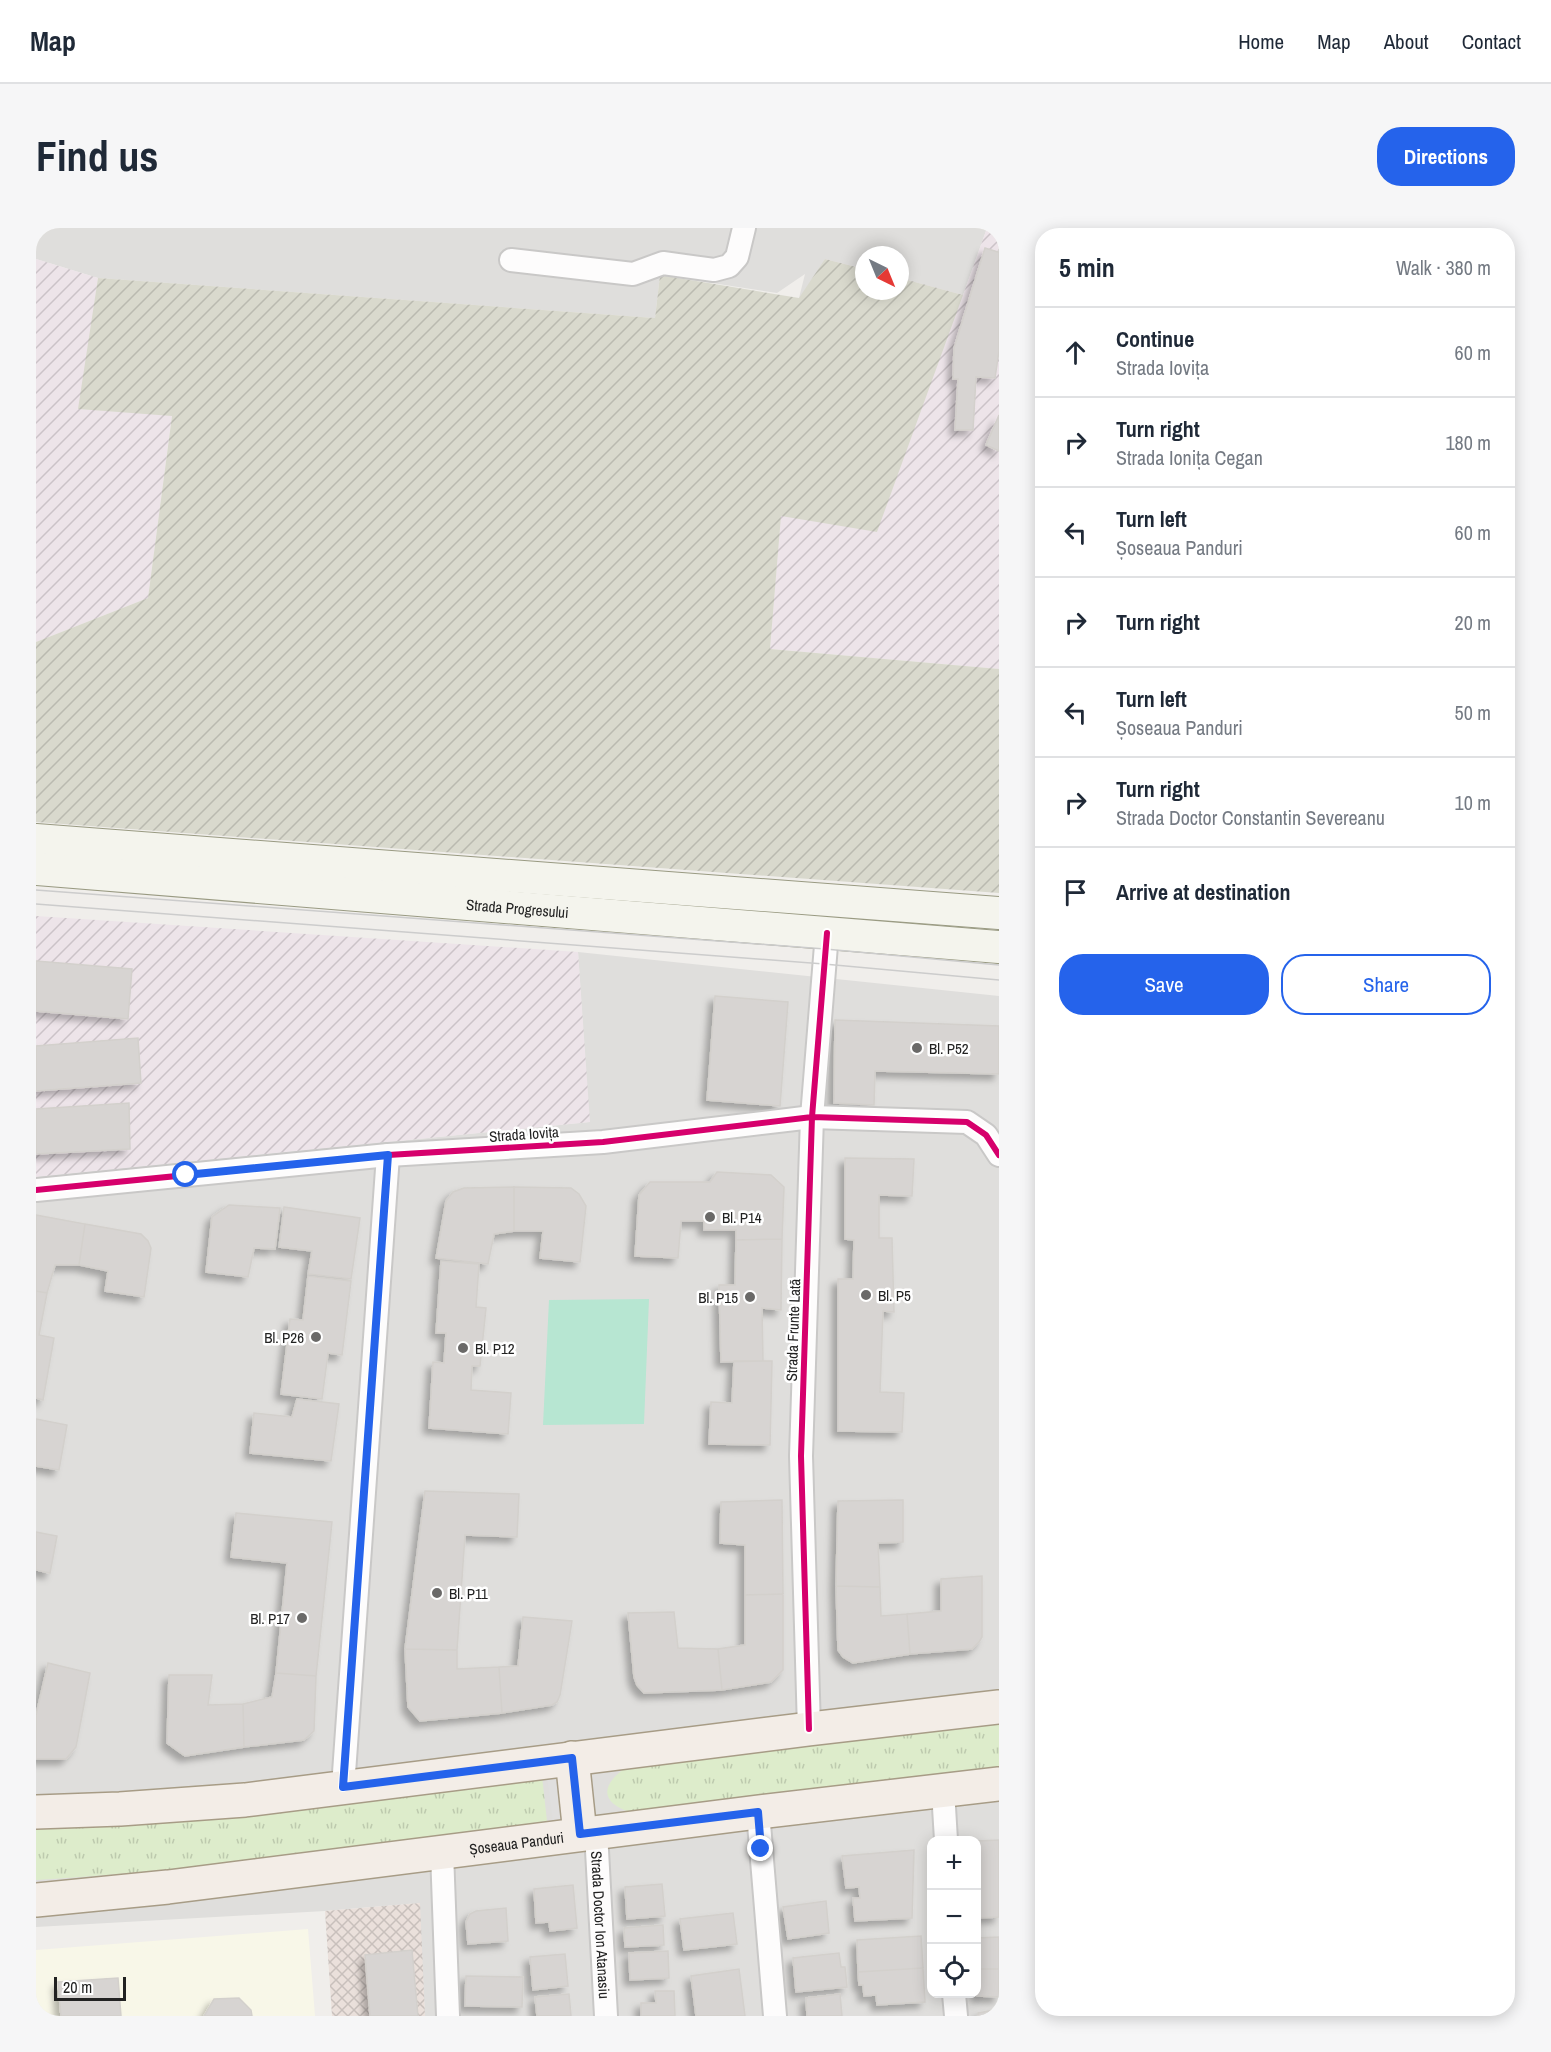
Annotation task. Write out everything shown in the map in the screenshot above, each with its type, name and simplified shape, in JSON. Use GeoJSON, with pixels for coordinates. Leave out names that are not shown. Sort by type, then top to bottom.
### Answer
{"type":"FeatureCollection","features":[{"type":"Feature","properties":{"kind":"main road","name":"Strada Progresului"},"geometry":{"type":"LineString","coordinates":[[36,840],[999,914]]}},
{"type":"Feature","properties":{"kind":"main road","name":"Strada Progresului"},"geometry":{"type":"LineString","coordinates":[[36,869],[999,947]]}},
{"type":"Feature","properties":{"kind":"main road"},"geometry":{"type":"LineString","coordinates":[[827,933],[829,900]]}},
{"type":"Feature","properties":{"kind":"main road"},"geometry":{"type":"LineString","coordinates":[[36,1812],[120,1809],[245,1800],[999,1707]]}},
{"type":"Feature","properties":{"kind":"main road"},"geometry":{"type":"LineString","coordinates":[[572,1758],[588,1833]]}},
{"type":"Feature","properties":{"kind":"main road","name":"Șoseaua Panduri"},"geometry":{"type":"LineString","coordinates":[[36,1900],[168,1887],[588,1833],[999,1784]]}},
{"type":"Feature","properties":{"kind":"street"},"geometry":{"type":"LineString","coordinates":[[512,260],[633,274],[663,263],[714,270],[729,266],[737,257],[744,228]]}},
{"type":"Feature","properties":{"kind":"street","name":"Strada Frunte Lată"},"geometry":{"type":"LineString","coordinates":[[809,1729],[801,1455],[812,1117],[827,933]]}},
{"type":"Feature","properties":{"kind":"street","name":"Strada Iovița"},"geometry":{"type":"LineString","coordinates":[[36,1190],[388,1155],[603,1142],[812,1117],[967,1122],[986,1135],[999,1155]]}},
{"type":"Feature","properties":{"kind":"street"},"geometry":{"type":"LineString","coordinates":[[343,1787],[388,1155]]}},
{"type":"Feature","properties":{"kind":"street"},"geometry":{"type":"LineString","coordinates":[[942,1791],[945,1836]]}},
{"type":"Feature","properties":{"kind":"street"},"geometry":{"type":"LineString","coordinates":[[758,1812],[775,2016]]}},
{"type":"Feature","properties":{"kind":"street","name":"Strada Doctor Ion Atanasiu"},"geometry":{"type":"LineString","coordinates":[[588,1833],[606,2016]]}},
{"type":"Feature","properties":{"kind":"street"},"geometry":{"type":"LineString","coordinates":[[442,1852],[448,2016]]}},
{"type":"Feature","properties":{"kind":"street"},"geometry":{"type":"LineString","coordinates":[[954,1998],[956,2016]]}},
{"type":"Feature","properties":{"kind":"shaded area"},"geometry":{"type":"Polygon","coordinates":[[[36,228],[987,228],[963,295],[909,296],[909,246],[855,246],[855,297],[799,298],[805,274],[777,293],[660,275],[655,318],[98,278],[36,259],[36,228]]]}},
{"type":"Feature","properties":{"kind":"shaded area"},"geometry":{"type":"Polygon","coordinates":[[[987,228],[999,228],[999,669],[770,649],[792,375],[825,259],[855,267],[855,300],[909,300],[909,280],[963,295],[987,228]]]}},
{"type":"Feature","properties":{"kind":"shaded area"},"geometry":{"type":"Polygon","coordinates":[[[36,259],[98,278],[79,409],[172,415],[148,598],[36,642],[36,259]]]}},
{"type":"Feature","properties":{"kind":"shaded area"},"geometry":{"type":"Polygon","coordinates":[[[825,259],[855,267],[855,300],[909,300],[909,280],[963,295],[877,532],[781,516],[770,649],[999,669],[999,893],[36,822],[36,642],[148,598],[172,416],[78,409],[98,278],[655,318],[660,275],[799,298],[825,259]]]}},
{"type":"Feature","properties":{"kind":"shaded area"},"geometry":{"type":"Polygon","coordinates":[[[36,916],[578,952],[590,1122],[36,1177],[36,916]]]}},
{"type":"Feature","properties":{"kind":"shaded area"},"geometry":{"type":"Polygon","coordinates":[[[578,952],[999,996],[999,2016],[425,2016],[419,1903],[325,1911],[36,1927],[36,1177],[589,1122],[578,952]]]}},
{"type":"Feature","properties":{"kind":"shaded area"},"geometry":{"type":"Polygon","coordinates":[[[565,1775],[567,1819],[553,1822],[547,1777],[565,1775]]]}},
{"type":"Feature","properties":{"kind":"shaded area"},"geometry":{"type":"Polygon","coordinates":[[[420,1903],[425,2016],[332,2016],[325,1911],[420,1903]]]}},
{"type":"Feature","properties":{"kind":"shaded area"},"geometry":{"type":"Polygon","coordinates":[[[308,1929],[315,2016],[36,2016],[36,1950],[308,1929]]]}},
{"type":"Feature","properties":{"kind":"green space"},"geometry":{"type":"Polygon","coordinates":[[[649,1299],[644,1424],[543,1425],[549,1300],[649,1299]]]}},
{"type":"Feature","properties":{"kind":"green space"},"geometry":{"type":"Polygon","coordinates":[[[999,1722],[999,1767],[633,1813],[614,1804],[607,1792],[612,1780],[628,1766],[999,1722]]]}},
{"type":"Feature","properties":{"kind":"green space"},"geometry":{"type":"Polygon","coordinates":[[[542,1776],[547,1821],[228,1863],[36,1880],[36,1826],[542,1776]]]}},
{"type":"Feature","properties":{"kind":"building"},"geometry":{"type":"Polygon","coordinates":[[[985,248],[998,252],[999,249],[999,351],[995,378],[976,377],[973,430],[955,430],[958,379],[953,379],[954,348],[985,248]]]}},
{"type":"Feature","properties":{"kind":"building"},"geometry":{"type":"Polygon","coordinates":[[[999,415],[999,451],[986,445],[999,415]]]}},
{"type":"Feature","properties":{"kind":"building"},"geometry":{"type":"Polygon","coordinates":[[[36,961],[132,969],[128,1019],[36,1011],[36,961]]]}},
{"type":"Feature","properties":{"kind":"building"},"geometry":{"type":"Polygon","coordinates":[[[715,996],[788,1002],[780,1106],[707,1100],[715,996]]]}},
{"type":"Feature","properties":{"kind":"building","name":"Bl. P52"},"geometry":{"type":"Polygon","coordinates":[[[835,1020],[999,1026],[999,1074],[875,1071],[874,1105],[834,1103],[835,1020]]]}},
{"type":"Feature","properties":{"kind":"building"},"geometry":{"type":"Polygon","coordinates":[[[138,1038],[141,1083],[36,1091],[36,1046],[138,1038]]]}},
{"type":"Feature","properties":{"kind":"building"},"geometry":{"type":"Polygon","coordinates":[[[129,1103],[130,1149],[36,1154],[36,1109],[129,1103]]]}},
{"type":"Feature","properties":{"kind":"building","name":"Bl. P5"},"geometry":{"type":"Polygon","coordinates":[[[845,1158],[914,1159],[912,1196],[879,1195],[879,1238],[892,1238],[894,1312],[883,1311],[880,1392],[904,1393],[902,1432],[838,1431],[838,1279],[853,1279],[854,1240],[845,1239],[845,1158]]]}},
{"type":"Feature","properties":{"kind":"building","name":"Bl. P14"},"geometry":{"type":"Polygon","coordinates":[[[717,1172],[771,1175],[784,1187],[782,1239],[736,1240],[736,1230],[704,1230],[704,1221],[681,1221],[678,1258],[635,1256],[639,1195],[650,1182],[710,1182],[717,1172]]]}},
{"type":"Feature","properties":{"kind":"building"},"geometry":{"type":"Polygon","coordinates":[[[514,1187],[514,1231],[494,1234],[488,1264],[436,1258],[446,1201],[453,1192],[464,1188],[514,1187]]]}},
{"type":"Feature","properties":{"kind":"building"},"geometry":{"type":"Polygon","coordinates":[[[514,1187],[571,1188],[579,1194],[586,1206],[580,1262],[540,1258],[543,1231],[514,1231],[514,1187]]]}},
{"type":"Feature","properties":{"kind":"building"},"geometry":{"type":"Polygon","coordinates":[[[229,1205],[280,1208],[275,1249],[254,1248],[248,1277],[206,1272],[212,1217],[229,1205]]]}},
{"type":"Feature","properties":{"kind":"building"},"geometry":{"type":"Polygon","coordinates":[[[284,1207],[360,1218],[351,1279],[308,1274],[312,1251],[279,1247],[284,1207]]]}},
{"type":"Feature","properties":{"kind":"building"},"geometry":{"type":"Polygon","coordinates":[[[36,1215],[85,1224],[79,1265],[55,1265],[47,1293],[36,1291],[36,1215]]]}},
{"type":"Feature","properties":{"kind":"building"},"geometry":{"type":"Polygon","coordinates":[[[85,1224],[141,1234],[148,1241],[151,1248],[144,1297],[105,1291],[108,1271],[79,1265],[85,1224]]]}},
{"type":"Feature","properties":{"kind":"building","name":"Bl. P15"},"geometry":{"type":"Polygon","coordinates":[[[782,1239],[781,1310],[762,1308],[763,1361],[721,1362],[719,1285],[735,1285],[736,1240],[782,1239]]]}},
{"type":"Feature","properties":{"kind":"building","name":"Bl. P12"},"geometry":{"type":"Polygon","coordinates":[[[441,1261],[479,1264],[476,1307],[486,1308],[480,1366],[472,1366],[471,1390],[511,1393],[508,1434],[429,1428],[433,1362],[444,1363],[446,1333],[436,1333],[441,1261]]]}},
{"type":"Feature","properties":{"kind":"building","name":"Bl. P26"},"geometry":{"type":"Polygon","coordinates":[[[308,1276],[351,1281],[342,1355],[328,1353],[322,1399],[281,1394],[290,1319],[303,1320],[308,1276]]]}},
{"type":"Feature","properties":{"kind":"building"},"geometry":{"type":"Polygon","coordinates":[[[36,1291],[47,1293],[39,1335],[54,1338],[43,1400],[36,1398],[36,1291]]]}},
{"type":"Feature","properties":{"kind":"building"},"geometry":{"type":"Polygon","coordinates":[[[734,1361],[772,1361],[770,1445],[709,1444],[711,1402],[732,1403],[734,1361]]]}},
{"type":"Feature","properties":{"kind":"building"},"geometry":{"type":"Polygon","coordinates":[[[297,1399],[339,1404],[331,1461],[250,1453],[254,1413],[292,1417],[297,1399]]]}},
{"type":"Feature","properties":{"kind":"building"},"geometry":{"type":"Polygon","coordinates":[[[36,1419],[67,1425],[59,1470],[36,1466],[36,1419]]]}},
{"type":"Feature","properties":{"kind":"building","name":"Bl. P11"},"geometry":{"type":"Polygon","coordinates":[[[425,1491],[519,1494],[517,1537],[465,1535],[457,1650],[405,1649],[425,1491]]]}},
{"type":"Feature","properties":{"kind":"building"},"geometry":{"type":"Polygon","coordinates":[[[782,1500],[783,1594],[745,1595],[745,1545],[720,1543],[721,1502],[782,1500]]]}},
{"type":"Feature","properties":{"kind":"building"},"geometry":{"type":"Polygon","coordinates":[[[903,1500],[903,1542],[878,1543],[880,1587],[836,1586],[838,1501],[903,1500]]]}},
{"type":"Feature","properties":{"kind":"building","name":"Bl. P17"},"geometry":{"type":"Polygon","coordinates":[[[236,1513],[332,1522],[316,1676],[276,1673],[287,1563],[231,1557],[236,1513]]]}},
{"type":"Feature","properties":{"kind":"building"},"geometry":{"type":"Polygon","coordinates":[[[36,1532],[57,1536],[50,1573],[36,1570],[36,1532]]]}},
{"type":"Feature","properties":{"kind":"building"},"geometry":{"type":"Polygon","coordinates":[[[982,1576],[982,1637],[979,1642],[972,1649],[910,1654],[907,1614],[941,1611],[941,1579],[982,1576]]]}},
{"type":"Feature","properties":{"kind":"building"},"geometry":{"type":"Polygon","coordinates":[[[836,1586],[880,1587],[881,1616],[907,1614],[910,1654],[853,1663],[843,1657],[838,1650],[836,1586]]]}},
{"type":"Feature","properties":{"kind":"building"},"geometry":{"type":"Polygon","coordinates":[[[783,1594],[783,1670],[771,1682],[722,1690],[718,1649],[745,1645],[745,1595],[783,1594]]]}},
{"type":"Feature","properties":{"kind":"building"},"geometry":{"type":"Polygon","coordinates":[[[674,1612],[678,1648],[718,1649],[722,1690],[644,1693],[637,1685],[634,1677],[628,1613],[674,1612]]]}},
{"type":"Feature","properties":{"kind":"building"},"geometry":{"type":"Polygon","coordinates":[[[523,1617],[572,1621],[560,1695],[557,1702],[552,1705],[502,1713],[499,1667],[518,1666],[523,1617]]]}},
{"type":"Feature","properties":{"kind":"building"},"geometry":{"type":"Polygon","coordinates":[[[405,1649],[457,1650],[457,1669],[499,1667],[502,1713],[420,1721],[408,1707],[405,1649]]]}},
{"type":"Feature","properties":{"kind":"building"},"geometry":{"type":"Polygon","coordinates":[[[48,1663],[90,1673],[76,1747],[66,1759],[36,1759],[36,1715],[48,1663]]]}},
{"type":"Feature","properties":{"kind":"building"},"geometry":{"type":"Polygon","coordinates":[[[276,1673],[316,1676],[314,1731],[304,1740],[244,1747],[243,1704],[272,1697],[276,1673]]]}},
{"type":"Feature","properties":{"kind":"building"},"geometry":{"type":"Polygon","coordinates":[[[169,1675],[212,1675],[208,1705],[243,1704],[244,1747],[185,1756],[167,1743],[169,1675]]]}},
{"type":"Feature","properties":{"kind":"building"},"geometry":{"type":"Polygon","coordinates":[[[999,1840],[999,1917],[981,1918],[981,1841],[999,1840]]]}},
{"type":"Feature","properties":{"kind":"building"},"geometry":{"type":"Polygon","coordinates":[[[914,1850],[912,1918],[855,1921],[853,1898],[860,1898],[859,1887],[846,1888],[842,1856],[914,1850]]]}},
{"type":"Feature","properties":{"kind":"building"},"geometry":{"type":"Polygon","coordinates":[[[662,1884],[665,1916],[627,1919],[625,1887],[662,1884]]]}},
{"type":"Feature","properties":{"kind":"building"},"geometry":{"type":"Polygon","coordinates":[[[573,1885],[577,1928],[550,1931],[549,1922],[536,1923],[534,1889],[573,1885]]]}},
{"type":"Feature","properties":{"kind":"building"},"geometry":{"type":"Polygon","coordinates":[[[826,1901],[829,1933],[788,1939],[783,1907],[826,1901]]]}},
{"type":"Feature","properties":{"kind":"building"},"geometry":{"type":"Polygon","coordinates":[[[506,1908],[508,1941],[468,1944],[466,1922],[470,1914],[476,1911],[506,1908]]]}},
{"type":"Feature","properties":{"kind":"building"},"geometry":{"type":"Polygon","coordinates":[[[733,1913],[737,1944],[684,1950],[680,1919],[733,1913]]]}},
{"type":"Feature","properties":{"kind":"building"},"geometry":{"type":"Polygon","coordinates":[[[663,1925],[664,1945],[625,1947],[624,1928],[663,1925]]]}},
{"type":"Feature","properties":{"kind":"building"},"geometry":{"type":"Polygon","coordinates":[[[921,1936],[923,1968],[858,1972],[857,1940],[921,1936]]]}},
{"type":"Feature","properties":{"kind":"building"},"geometry":{"type":"Polygon","coordinates":[[[999,1937],[999,1969],[981,1969],[981,1938],[999,1937]]]}},
{"type":"Feature","properties":{"kind":"building"},"geometry":{"type":"Polygon","coordinates":[[[412,1950],[418,2016],[370,2016],[365,1955],[412,1950]]]}},
{"type":"Feature","properties":{"kind":"building"},"geometry":{"type":"Polygon","coordinates":[[[668,1951],[669,1978],[630,1980],[629,1953],[668,1951]]]}},
{"type":"Feature","properties":{"kind":"building"},"geometry":{"type":"Polygon","coordinates":[[[839,1953],[841,1967],[845,1967],[847,1987],[796,1992],[793,1958],[839,1953]]]}},
{"type":"Feature","properties":{"kind":"building"},"geometry":{"type":"Polygon","coordinates":[[[565,1954],[568,1986],[533,1990],[530,1957],[565,1954]]]}},
{"type":"Feature","properties":{"kind":"building"},"geometry":{"type":"Polygon","coordinates":[[[923,1968],[925,2002],[877,2005],[876,1995],[864,1996],[863,1985],[859,1985],[858,1972],[923,1968]]]}},
{"type":"Feature","properties":{"kind":"building"},"geometry":{"type":"Polygon","coordinates":[[[739,1969],[745,2016],[696,2016],[691,1976],[739,1969]]]}},
{"type":"Feature","properties":{"kind":"building"},"geometry":{"type":"Polygon","coordinates":[[[981,1969],[999,1969],[999,1997],[981,1996],[981,1969]]]}},
{"type":"Feature","properties":{"kind":"building"},"geometry":{"type":"Polygon","coordinates":[[[466,1976],[523,1977],[522,2007],[465,2006],[466,1976]]]}},
{"type":"Feature","properties":{"kind":"building"},"geometry":{"type":"Polygon","coordinates":[[[118,1978],[121,2016],[61,2016],[58,1982],[118,1978]]]}},
{"type":"Feature","properties":{"kind":"building"},"geometry":{"type":"Polygon","coordinates":[[[655,1991],[674,1991],[675,2016],[641,2016],[641,2003],[656,2003],[655,1991]]]}},
{"type":"Feature","properties":{"kind":"building"},"geometry":{"type":"Polygon","coordinates":[[[569,1994],[571,2016],[537,2016],[535,1997],[569,1994]]]}},
{"type":"Feature","properties":{"kind":"building"},"geometry":{"type":"Polygon","coordinates":[[[840,1994],[842,2016],[807,2016],[806,1998],[840,1994]]]}},
{"type":"Feature","properties":{"kind":"building"},"geometry":{"type":"Polygon","coordinates":[[[239,1998],[251,2010],[252,2016],[204,2016],[214,1999],[239,1998]]]}},
{"type":"Feature","properties":{"kind":"building"},"geometry":{"type":"Polygon","coordinates":[[[999,2009],[999,2016],[978,2016],[978,2013],[999,2009]]]}},
{"type":"Feature","properties":{"kind":"tram line"},"geometry":{"type":"LineString","coordinates":[[36,890],[825,949],[999,965]]}},
{"type":"Feature","properties":{"kind":"tram line"},"geometry":{"type":"LineString","coordinates":[[36,904],[824,964],[999,980]]}},
{"type":"Feature","properties":{"kind":"cycle path"},"geometry":{"type":"LineString","coordinates":[[809,1729],[801,1456],[812,1117],[827,933]]}},
{"type":"Feature","properties":{"kind":"cycle path"},"geometry":{"type":"LineString","coordinates":[[36,1190],[388,1155],[603,1142],[812,1117],[967,1122],[986,1135],[999,1155]]}},
{"type":"Feature","properties":{"kind":"cycle path"},"geometry":{"type":"LineString","coordinates":[[343,1787],[388,1155]]}},
{"type":"Feature","properties":{"kind":"place","name":"Bl. P52"},"geometry":{"type":"Point","coordinates":[917,1048]}},
{"type":"Feature","properties":{"kind":"place","name":"Bl. P14"},"geometry":{"type":"Point","coordinates":[710,1217]}},
{"type":"Feature","properties":{"kind":"place","name":"Bl. P5"},"geometry":{"type":"Point","coordinates":[866,1295]}},
{"type":"Feature","properties":{"kind":"place","name":"Bl. P15"},"geometry":{"type":"Point","coordinates":[750,1297]}},
{"type":"Feature","properties":{"kind":"place","name":"Bl. P26"},"geometry":{"type":"Point","coordinates":[316,1337]}},
{"type":"Feature","properties":{"kind":"place","name":"Bl. P12"},"geometry":{"type":"Point","coordinates":[463,1348]}},
{"type":"Feature","properties":{"kind":"place","name":"Bl. P11"},"geometry":{"type":"Point","coordinates":[437,1593]}},
{"type":"Feature","properties":{"kind":"place","name":"Bl. P17"},"geometry":{"type":"Point","coordinates":[302,1618]}},
{"type":"Feature","properties":{"kind":"route"},"geometry":{"type":"LineString","coordinates":[[186,1175],[388,1155],[343,1787],[572,1758],[580,1834],[758,1812],[761,1849]]}}]}
